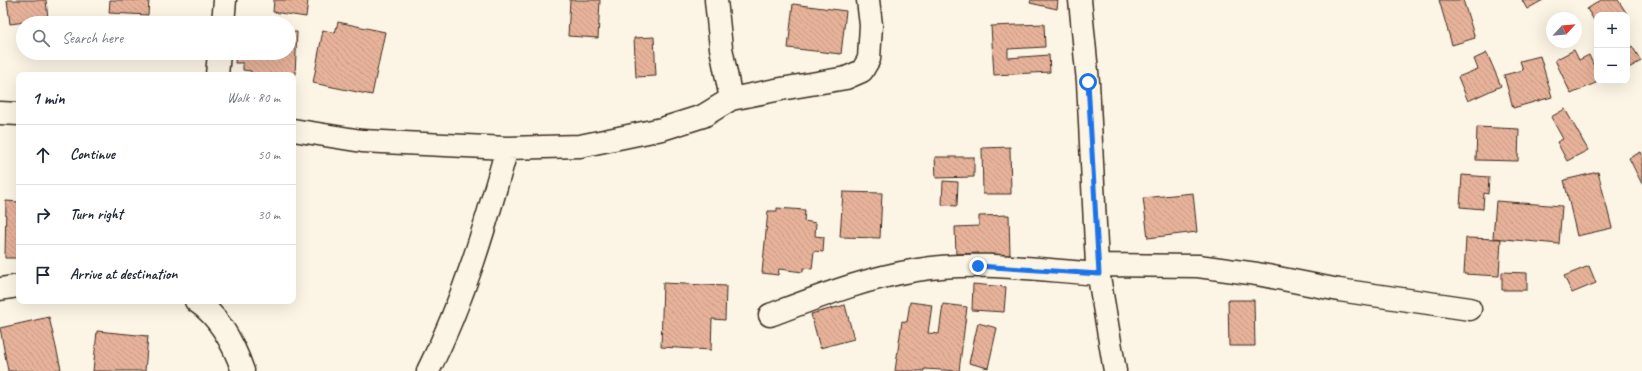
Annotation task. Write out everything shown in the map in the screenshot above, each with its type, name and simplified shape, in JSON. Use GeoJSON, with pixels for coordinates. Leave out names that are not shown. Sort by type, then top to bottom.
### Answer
{"type":"FeatureCollection","features":[{"type":"Feature","properties":{"kind":"street"},"geometry":{"type":"LineString","coordinates":[[224,16],[225,0]]}},
{"type":"Feature","properties":{"kind":"street"},"geometry":{"type":"LineString","coordinates":[[716,0],[721,48],[732,99]]}},
{"type":"Feature","properties":{"kind":"street"},"geometry":{"type":"LineString","coordinates":[[296,130],[362,141],[507,148],[580,146],[662,128],[702,116],[732,99],[846,78],[862,71],[869,59],[871,25],[868,0]]}},
{"type":"Feature","properties":{"kind":"street"},"geometry":{"type":"LineString","coordinates":[[1080,0],[1088,82],[1098,270],[1115,371]]}},
{"type":"Feature","properties":{"kind":"street"},"geometry":{"type":"LineString","coordinates":[[217,72],[218,60]]}},
{"type":"Feature","properties":{"kind":"street"},"geometry":{"type":"LineString","coordinates":[[0,113],[16,114]]}},
{"type":"Feature","properties":{"kind":"street"},"geometry":{"type":"LineString","coordinates":[[428,371],[444,340],[463,293],[485,228],[507,148]]}},
{"type":"Feature","properties":{"kind":"street"},"geometry":{"type":"LineString","coordinates":[[770,315],[835,290],[918,270],[978,266],[1098,270],[1198,266],[1257,274],[1347,291],[1470,309]]}},
{"type":"Feature","properties":{"kind":"street"},"geometry":{"type":"LineString","coordinates":[[0,289],[16,286]]}},
{"type":"Feature","properties":{"kind":"street"},"geometry":{"type":"LineString","coordinates":[[201,304],[206,307],[223,328],[243,371]]}},
{"type":"Feature","properties":{"kind":"building"},"geometry":{"type":"Polygon","coordinates":[[[7,0],[46,0],[48,16],[16,16],[16,23],[10,24],[7,0]]]}},
{"type":"Feature","properties":{"kind":"building"},"geometry":{"type":"Polygon","coordinates":[[[110,0],[149,0],[148,15],[109,13],[110,0]]]}},
{"type":"Feature","properties":{"kind":"building"},"geometry":{"type":"Polygon","coordinates":[[[274,0],[308,0],[306,17],[273,12],[274,0]]]}},
{"type":"Feature","properties":{"kind":"building"},"geometry":{"type":"Polygon","coordinates":[[[570,0],[600,0],[598,38],[568,36],[570,0]]]}},
{"type":"Feature","properties":{"kind":"building"},"geometry":{"type":"Polygon","coordinates":[[[1031,0],[1058,0],[1057,9],[1030,3],[1031,0]]]}},
{"type":"Feature","properties":{"kind":"building"},"geometry":{"type":"Polygon","coordinates":[[[1439,0],[1463,0],[1475,38],[1452,45],[1439,0]]]}},
{"type":"Feature","properties":{"kind":"building"},"geometry":{"type":"Polygon","coordinates":[[[1522,0],[1543,0],[1527,9],[1522,0]]]}},
{"type":"Feature","properties":{"kind":"building"},"geometry":{"type":"Polygon","coordinates":[[[1601,0],[1618,0],[1626,12],[1594,12],[1594,20],[1587,9],[1601,0]]]}},
{"type":"Feature","properties":{"kind":"building"},"geometry":{"type":"Polygon","coordinates":[[[793,4],[846,11],[841,54],[788,48],[793,4]]]}},
{"type":"Feature","properties":{"kind":"building"},"geometry":{"type":"Polygon","coordinates":[[[338,22],[385,32],[372,95],[313,83],[323,30],[335,33],[338,22]]]}},
{"type":"Feature","properties":{"kind":"building"},"geometry":{"type":"Polygon","coordinates":[[[1044,24],[1045,47],[1008,49],[1008,58],[1049,55],[1050,72],[994,75],[991,26],[1044,24]]]}},
{"type":"Feature","properties":{"kind":"building"},"geometry":{"type":"Polygon","coordinates":[[[296,32],[297,32],[296,54],[296,32]]]}},
{"type":"Feature","properties":{"kind":"building"},"geometry":{"type":"Polygon","coordinates":[[[654,37],[656,76],[636,77],[634,38],[654,37]]]}},
{"type":"Feature","properties":{"kind":"building"},"geometry":{"type":"Polygon","coordinates":[[[1632,46],[1641,61],[1630,67],[1630,48],[1632,46]]]}},
{"type":"Feature","properties":{"kind":"building"},"geometry":{"type":"Polygon","coordinates":[[[1574,50],[1579,60],[1589,55],[1594,66],[1594,84],[1571,94],[1555,60],[1574,50]]]}},
{"type":"Feature","properties":{"kind":"building"},"geometry":{"type":"Polygon","coordinates":[[[1487,53],[1501,86],[1468,101],[1458,77],[1478,69],[1474,59],[1487,53]]]}},
{"type":"Feature","properties":{"kind":"building"},"geometry":{"type":"Polygon","coordinates":[[[1540,56],[1552,97],[1513,108],[1504,75],[1523,70],[1520,61],[1540,56]]]}},
{"type":"Feature","properties":{"kind":"building"},"geometry":{"type":"Polygon","coordinates":[[[235,60],[296,60],[295,72],[251,72],[243,70],[243,63],[235,63],[235,60]]]}},
{"type":"Feature","properties":{"kind":"building"},"geometry":{"type":"Polygon","coordinates":[[[1565,109],[1588,150],[1567,161],[1557,142],[1563,139],[1551,117],[1565,109]]]}},
{"type":"Feature","properties":{"kind":"building"},"geometry":{"type":"Polygon","coordinates":[[[1477,127],[1519,129],[1518,161],[1476,160],[1477,127]]]}},
{"type":"Feature","properties":{"kind":"building"},"geometry":{"type":"Polygon","coordinates":[[[1010,147],[1011,194],[983,194],[982,148],[1010,147]]]}},
{"type":"Feature","properties":{"kind":"building"},"geometry":{"type":"Polygon","coordinates":[[[1641,152],[1642,154],[1642,184],[1629,158],[1641,152]]]}},
{"type":"Feature","properties":{"kind":"building"},"geometry":{"type":"Polygon","coordinates":[[[935,157],[974,157],[974,177],[936,178],[935,157]]]}},
{"type":"Feature","properties":{"kind":"building"},"geometry":{"type":"Polygon","coordinates":[[[1598,172],[1612,228],[1577,236],[1564,180],[1598,172]]]}},
{"type":"Feature","properties":{"kind":"building"},"geometry":{"type":"Polygon","coordinates":[[[1462,175],[1489,177],[1488,194],[1484,193],[1483,209],[1460,207],[1462,175]]]}},
{"type":"Feature","properties":{"kind":"building"},"geometry":{"type":"Polygon","coordinates":[[[943,181],[958,182],[957,206],[942,205],[943,181]]]}},
{"type":"Feature","properties":{"kind":"building"},"geometry":{"type":"Polygon","coordinates":[[[843,192],[882,193],[880,238],[840,237],[843,192]]]}},
{"type":"Feature","properties":{"kind":"building"},"geometry":{"type":"Polygon","coordinates":[[[1193,193],[1197,232],[1148,238],[1143,198],[1193,193]]]}},
{"type":"Feature","properties":{"kind":"building"},"geometry":{"type":"Polygon","coordinates":[[[6,201],[16,202],[16,258],[5,258],[6,201]]]}},
{"type":"Feature","properties":{"kind":"building"},"geometry":{"type":"Polygon","coordinates":[[[1496,201],[1562,206],[1559,244],[1493,238],[1496,201]]]}},
{"type":"Feature","properties":{"kind":"building"},"geometry":{"type":"Polygon","coordinates":[[[777,208],[805,210],[804,221],[816,223],[815,236],[824,237],[823,252],[814,251],[812,269],[803,268],[803,272],[779,269],[778,275],[762,273],[768,211],[777,211],[777,208]]]}},
{"type":"Feature","properties":{"kind":"building"},"geometry":{"type":"Polygon","coordinates":[[[1009,215],[1010,255],[979,256],[979,253],[956,254],[955,227],[979,226],[979,216],[1009,215]]]}},
{"type":"Feature","properties":{"kind":"building"},"geometry":{"type":"Polygon","coordinates":[[[1466,238],[1501,239],[1499,276],[1464,274],[1466,238]]]}},
{"type":"Feature","properties":{"kind":"building"},"geometry":{"type":"Polygon","coordinates":[[[1589,266],[1596,283],[1572,293],[1564,276],[1589,266]]]}},
{"type":"Feature","properties":{"kind":"building"},"geometry":{"type":"Polygon","coordinates":[[[1502,272],[1527,273],[1527,290],[1502,290],[1502,272]]]}},
{"type":"Feature","properties":{"kind":"building"},"geometry":{"type":"Polygon","coordinates":[[[663,283],[726,286],[725,320],[712,319],[711,350],[661,347],[663,283]]]}},
{"type":"Feature","properties":{"kind":"building"},"geometry":{"type":"Polygon","coordinates":[[[973,284],[1006,287],[1004,312],[972,310],[973,284]]]}},
{"type":"Feature","properties":{"kind":"building"},"geometry":{"type":"Polygon","coordinates":[[[1228,300],[1254,300],[1255,346],[1229,346],[1228,300]]]}},
{"type":"Feature","properties":{"kind":"building"},"geometry":{"type":"Polygon","coordinates":[[[910,302],[932,305],[928,333],[939,334],[943,304],[967,307],[959,371],[924,369],[924,371],[895,371],[902,321],[907,322],[910,302]]]}},
{"type":"Feature","properties":{"kind":"building"},"geometry":{"type":"Polygon","coordinates":[[[845,305],[854,339],[820,348],[811,314],[845,305]]]}},
{"type":"Feature","properties":{"kind":"building"},"geometry":{"type":"Polygon","coordinates":[[[49,317],[61,369],[50,371],[8,371],[0,328],[49,317]]]}},
{"type":"Feature","properties":{"kind":"building"},"geometry":{"type":"Polygon","coordinates":[[[978,323],[997,328],[988,368],[969,363],[978,323]]]}},
{"type":"Feature","properties":{"kind":"building"},"geometry":{"type":"Polygon","coordinates":[[[97,331],[148,336],[145,371],[93,371],[97,331]]]}},
{"type":"Feature","properties":{"kind":"route"},"geometry":{"type":"LineString","coordinates":[[978,266],[1099,274],[1088,82]]}}]}
